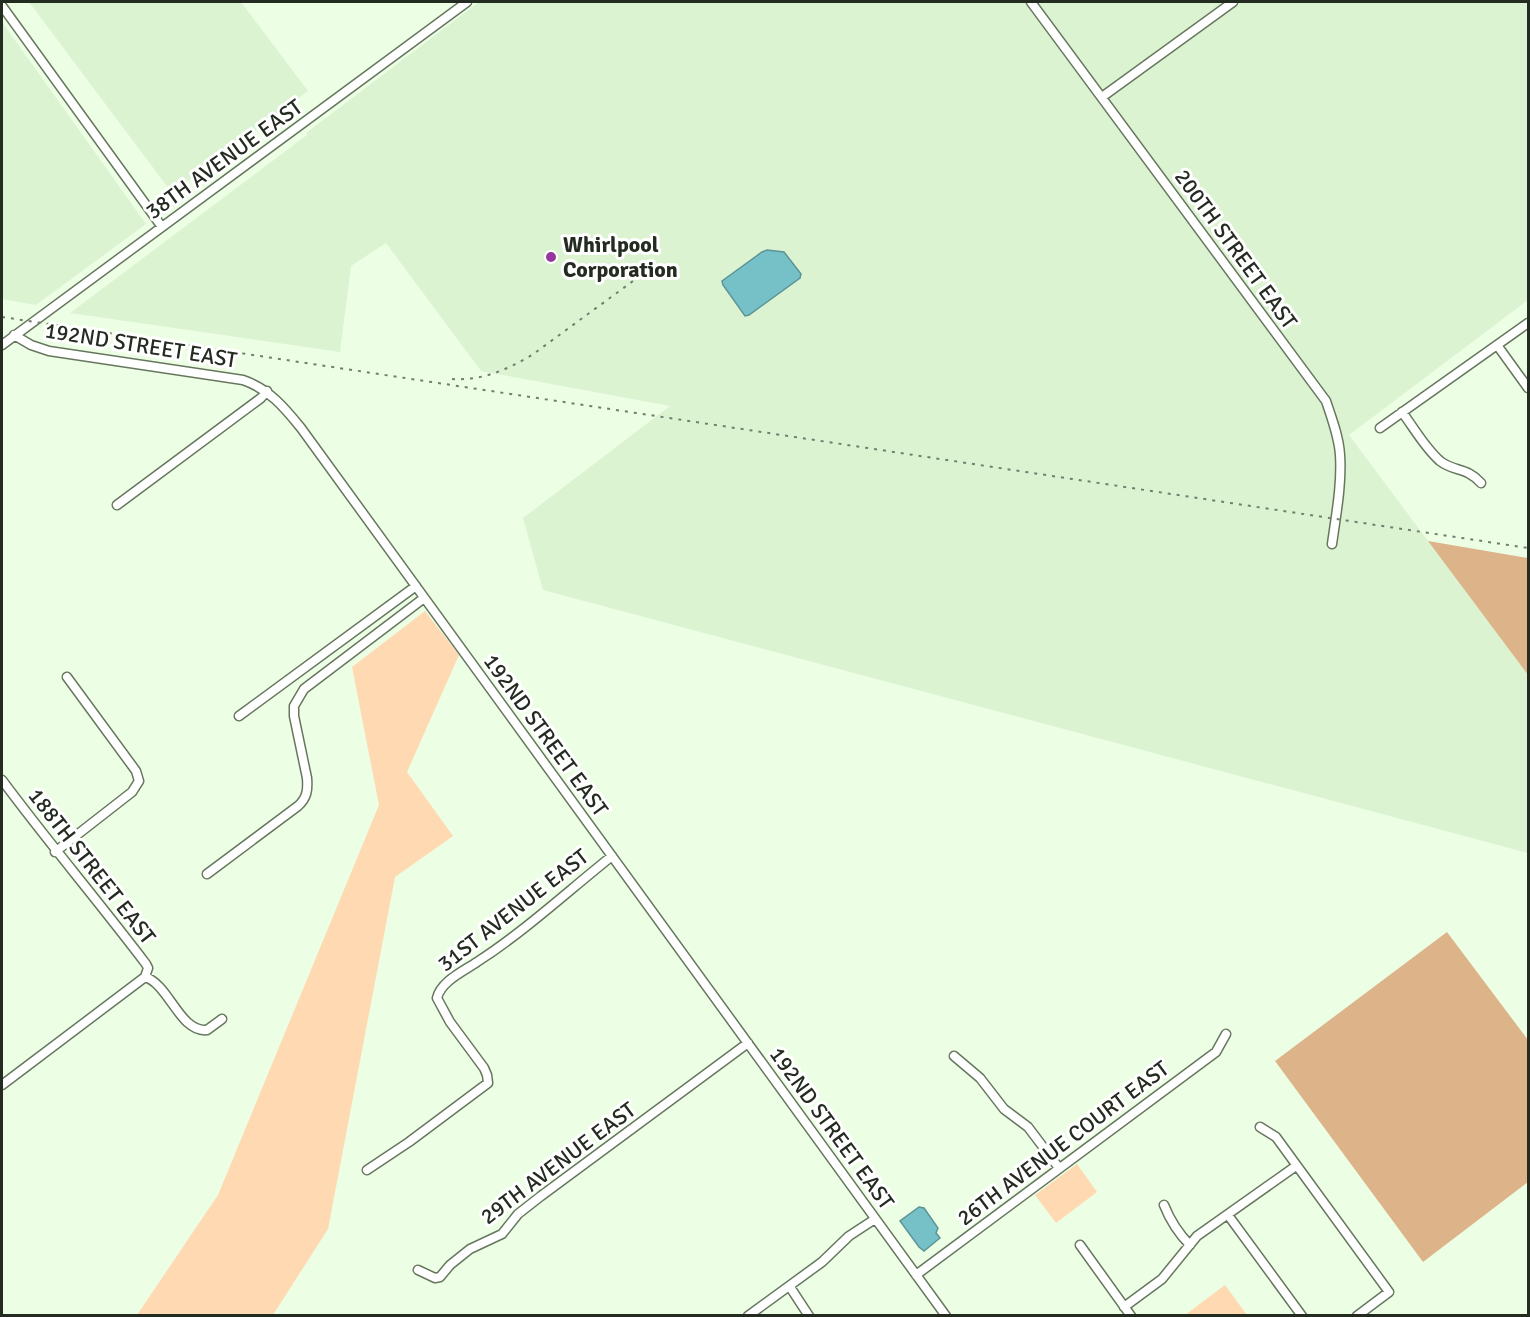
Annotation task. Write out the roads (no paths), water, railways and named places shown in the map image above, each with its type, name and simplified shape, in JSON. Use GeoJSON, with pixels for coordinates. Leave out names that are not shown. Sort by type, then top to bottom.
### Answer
{"type":"FeatureCollection","features":[{"type":"Feature","properties":{"kind":"street","name":"38TH AVENUE EAST"},"geometry":{"type":"LineString","coordinates":[[2,345],[467,2]]}},
{"type":"Feature","properties":{"kind":"street","name":"200TH STREET EAST"},"geometry":{"type":"LineString","coordinates":[[1031,2],[1326,401],[1335,427],[1340,455],[1339,494],[1332,544]]}},
{"type":"Feature","properties":{"kind":"street"},"geometry":{"type":"LineString","coordinates":[[1102,97],[1233,2]]}},
{"type":"Feature","properties":{"kind":"street"},"geometry":{"type":"LineString","coordinates":[[2,6],[162,227]]}},
{"type":"Feature","properties":{"kind":"street"},"geometry":{"type":"LineString","coordinates":[[1380,428],[1528,323]]}},
{"type":"Feature","properties":{"kind":"street","name":"192ND STREET EAST"},"geometry":{"type":"LineString","coordinates":[[14,335],[31,345],[49,351],[226,376],[251,383],[267,391],[301,428],[946,1316]]}},
{"type":"Feature","properties":{"kind":"street"},"geometry":{"type":"LineString","coordinates":[[1497,345],[1528,388]]}},
{"type":"Feature","properties":{"kind":"street"},"geometry":{"type":"LineString","coordinates":[[117,505],[261,399],[267,391]]}},
{"type":"Feature","properties":{"kind":"street"},"geometry":{"type":"LineString","coordinates":[[1402,412],[1432,453],[1442,462],[1469,472],[1481,483]]}},
{"type":"Feature","properties":{"kind":"street"},"geometry":{"type":"LineString","coordinates":[[239,716],[416,586]]}},
{"type":"Feature","properties":{"kind":"street"},"geometry":{"type":"LineString","coordinates":[[207,874],[298,806],[306,797],[307,778],[294,716],[294,706],[304,689],[424,598]]}},
{"type":"Feature","properties":{"kind":"street"},"geometry":{"type":"LineString","coordinates":[[55,852],[132,792],[139,780],[136,771],[67,676]]}},
{"type":"Feature","properties":{"kind":"street","name":"188TH STREET EAST"},"geometry":{"type":"LineString","coordinates":[[2,780],[55,852],[146,964],[148,968],[145,977]]}},
{"type":"Feature","properties":{"kind":"street","name":"31ST AVENUE EAST"},"geometry":{"type":"LineString","coordinates":[[367,1170],[488,1083],[484,1068],[446,1016],[438,1003],[437,995],[456,976],[500,947],[612,856]]}},
{"type":"Feature","properties":{"kind":"street"},"geometry":{"type":"LineString","coordinates":[[2,1085],[145,977],[154,981],[182,1017],[197,1029],[207,1030],[222,1019]]}},
{"type":"Feature","properties":{"kind":"street","name":"26TH AVENUE COURT EAST"},"geometry":{"type":"LineString","coordinates":[[916,1275],[1216,1052],[1226,1034]]}},
{"type":"Feature","properties":{"kind":"street","name":"29TH AVENUE EAST"},"geometry":{"type":"LineString","coordinates":[[418,1270],[435,1278],[440,1276],[470,1249],[502,1234],[518,1214],[541,1196],[748,1043]]}},
{"type":"Feature","properties":{"kind":"street"},"geometry":{"type":"LineString","coordinates":[[954,1056],[980,1078],[1004,1109],[1028,1127],[1059,1168]]}},
{"type":"Feature","properties":{"kind":"street"},"geometry":{"type":"LineString","coordinates":[[1260,1127],[1276,1137],[1389,1292],[1357,1316]]}},
{"type":"Feature","properties":{"kind":"street"},"geometry":{"type":"LineString","coordinates":[[1124,1307],[1172,1270],[1197,1236],[1296,1166]]}},
{"type":"Feature","properties":{"kind":"street"},"geometry":{"type":"LineString","coordinates":[[1164,1204],[1169,1218],[1190,1245]]}},
{"type":"Feature","properties":{"kind":"street"},"geometry":{"type":"LineString","coordinates":[[1228,1215],[1302,1316]]}},
{"type":"Feature","properties":{"kind":"street"},"geometry":{"type":"LineString","coordinates":[[748,1316],[831,1255],[849,1236],[876,1219]]}},
{"type":"Feature","properties":{"kind":"street"},"geometry":{"type":"LineString","coordinates":[[1080,1245],[1131,1316]]}},
{"type":"Feature","properties":{"kind":"street"},"geometry":{"type":"LineString","coordinates":[[790,1287],[809,1316]]}},
{"type":"Feature","properties":{"kind":"water"},"geometry":{"type":"Polygon","coordinates":[[[767,250],[784,252],[801,274],[800,278],[745,316],[722,281],[767,250]]]}},
{"type":"Feature","properties":{"kind":"water"},"geometry":{"type":"Polygon","coordinates":[[[919,1207],[924,1208],[938,1228],[936,1233],[940,1238],[924,1251],[900,1221],[919,1207]]]}},
{"type":"Feature","properties":{"kind":"railway"},"geometry":{"type":"LineString","coordinates":[[452,379],[483,376],[503,370],[532,355],[659,262]]}},
{"type":"Feature","properties":{"kind":"railway"},"geometry":{"type":"LineString","coordinates":[[2,317],[1528,548]]}},
{"type":"Feature","properties":{"kind":"place","name":"Whirlpool Corporation"},"geometry":{"type":"Point","coordinates":[551,257]}}]}
